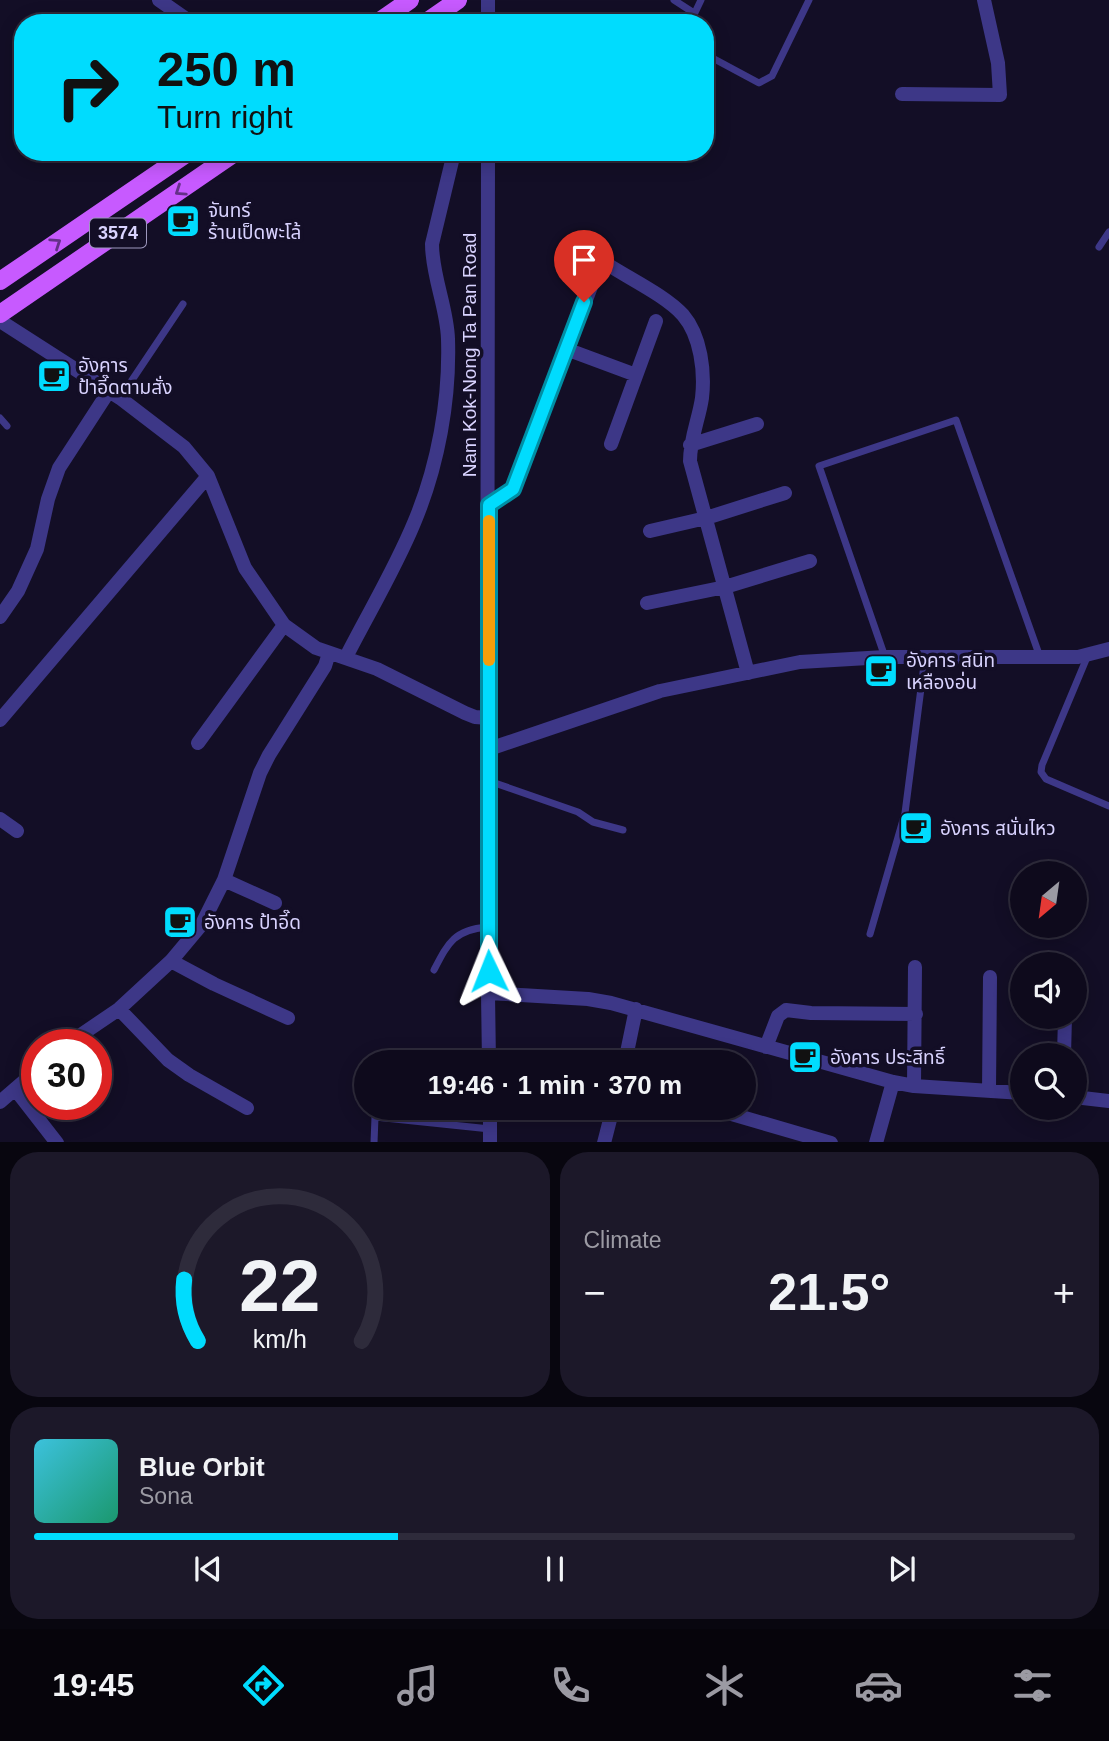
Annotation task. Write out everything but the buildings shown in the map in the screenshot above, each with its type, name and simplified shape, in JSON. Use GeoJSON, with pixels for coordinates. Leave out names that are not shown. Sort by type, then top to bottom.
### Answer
{"type":"FeatureCollection","features":[{"type":"Feature","properties":{"kind":"main road"},"geometry":{"type":"LineString","coordinates":[[390,14],[410,0]]}},
{"type":"Feature","properties":{"kind":"main road"},"geometry":{"type":"LineString","coordinates":[[438,14],[458,0]]}},
{"type":"Feature","properties":{"kind":"main road","name":"3574"},"geometry":{"type":"LineString","coordinates":[[0,281],[176,161]]}},
{"type":"Feature","properties":{"kind":"main road","name":"3574"},"geometry":{"type":"LineString","coordinates":[[0,314],[223,161]]}},
{"type":"Feature","properties":{"kind":"street"},"geometry":{"type":"LineString","coordinates":[[159,0],[179,14]]}},
{"type":"Feature","properties":{"kind":"street"},"geometry":{"type":"LineString","coordinates":[[902,94],[1000,95],[998,63],[984,0]]}},
{"type":"Feature","properties":{"kind":"street"},"geometry":{"type":"LineString","coordinates":[[346,657],[414,523],[433,468],[447,379],[448,338],[432,244],[452,161]]}},
{"type":"Feature","properties":{"kind":"street","name":"Nam Kok-Nong Ta Pan Road"},"geometry":{"type":"LineString","coordinates":[[488,161],[489,1050]]}},
{"type":"Feature","properties":{"kind":"street"},"geometry":{"type":"LineString","coordinates":[[607,264],[672,305],[684,316],[696,337],[703,383],[702,400],[690,445],[690,461],[748,673]]}},
{"type":"Feature","properties":{"kind":"street"},"geometry":{"type":"LineString","coordinates":[[489,505],[513,489],[594,278]]}},
{"type":"Feature","properties":{"kind":"street"},"geometry":{"type":"LineString","coordinates":[[0,321],[114,394],[184,447],[208,476],[245,568],[284,625],[304,642],[377,668],[465,713],[489,718]]}},
{"type":"Feature","properties":{"kind":"street"},"geometry":{"type":"LineString","coordinates":[[611,444],[656,321]]}},
{"type":"Feature","properties":{"kind":"street"},"geometry":{"type":"LineString","coordinates":[[566,349],[636,375]]}},
{"type":"Feature","properties":{"kind":"street"},"geometry":{"type":"LineString","coordinates":[[0,617],[18,591],[37,549],[48,499],[59,468],[114,394]]}},
{"type":"Feature","properties":{"kind":"street"},"geometry":{"type":"LineString","coordinates":[[690,445],[757,424]]}},
{"type":"Feature","properties":{"kind":"street"},"geometry":{"type":"LineString","coordinates":[[0,720],[208,476]]}},
{"type":"Feature","properties":{"kind":"street"},"geometry":{"type":"LineString","coordinates":[[650,531],[706,518],[785,494]]}},
{"type":"Feature","properties":{"kind":"street"},"geometry":{"type":"LineString","coordinates":[[647,603],[725,587],[810,561]]}},
{"type":"Feature","properties":{"kind":"street"},"geometry":{"type":"LineString","coordinates":[[198,743],[284,625]]}},
{"type":"Feature","properties":{"kind":"street"},"geometry":{"type":"LineString","coordinates":[[489,749],[660,691],[800,662],[885,657],[1041,658],[1088,655],[1109,649]]}},
{"type":"Feature","properties":{"kind":"street"},"geometry":{"type":"LineString","coordinates":[[90,1029],[119,1009],[170,961],[202,923],[224,880],[260,774],[325,666],[329,653]]}},
{"type":"Feature","properties":{"kind":"street"},"geometry":{"type":"LineString","coordinates":[[0,819],[17,831]]}},
{"type":"Feature","properties":{"kind":"street"},"geometry":{"type":"LineString","coordinates":[[224,880],[275,902]]}},
{"type":"Feature","properties":{"kind":"street"},"geometry":{"type":"LineString","coordinates":[[170,961],[288,1018]]}},
{"type":"Feature","properties":{"kind":"street"},"geometry":{"type":"LineString","coordinates":[[914,1086],[915,967]]}},
{"type":"Feature","properties":{"kind":"street"},"geometry":{"type":"LineString","coordinates":[[989,1091],[990,977]]}},
{"type":"Feature","properties":{"kind":"street"},"geometry":{"type":"LineString","coordinates":[[489,993],[589,999],[636,1009],[892,1082],[1010,1092]]}},
{"type":"Feature","properties":{"kind":"street"},"geometry":{"type":"LineString","coordinates":[[119,1009],[168,1060],[247,1108]]}},
{"type":"Feature","properties":{"kind":"street"},"geometry":{"type":"LineString","coordinates":[[627,1050],[636,1009]]}},
{"type":"Feature","properties":{"kind":"street"},"geometry":{"type":"LineString","coordinates":[[766,1047],[778,1016],[786,1010],[811,1013],[916,1014]]}},
{"type":"Feature","properties":{"kind":"street"},"geometry":{"type":"LineString","coordinates":[[876,1142],[892,1082]]}},
{"type":"Feature","properties":{"kind":"street"},"geometry":{"type":"LineString","coordinates":[[0,1102],[21,1083]]}},
{"type":"Feature","properties":{"kind":"street"},"geometry":{"type":"LineString","coordinates":[[15,1088],[56,1142]]}},
{"type":"Feature","properties":{"kind":"street"},"geometry":{"type":"LineString","coordinates":[[1087,1098],[1109,1101]]}},
{"type":"Feature","properties":{"kind":"street"},"geometry":{"type":"LineString","coordinates":[[604,1142],[610,1120]]}},
{"type":"Feature","properties":{"kind":"street"},"geometry":{"type":"LineString","coordinates":[[752,1120],[828,1142]]}},
{"type":"Feature","properties":{"kind":"lane"},"geometry":{"type":"LineString","coordinates":[[674,0],[694,13],[701,0]]}},
{"type":"Feature","properties":{"kind":"lane"},"geometry":{"type":"LineString","coordinates":[[714,59],[759,83],[772,76],[809,0]]}},
{"type":"Feature","properties":{"kind":"lane"},"geometry":{"type":"LineString","coordinates":[[1099,247],[1109,232]]}},
{"type":"Feature","properties":{"kind":"lane"},"geometry":{"type":"LineString","coordinates":[[114,394],[183,304]]}},
{"type":"Feature","properties":{"kind":"lane"},"geometry":{"type":"LineString","coordinates":[[0,418],[7,426]]}},
{"type":"Feature","properties":{"kind":"lane"},"geometry":{"type":"LineString","coordinates":[[885,657],[819,466],[956,420],[1041,658]]}},
{"type":"Feature","properties":{"kind":"lane"},"geometry":{"type":"LineString","coordinates":[[1088,655],[1041,765],[1041,772],[1046,779],[1109,806]]}},
{"type":"Feature","properties":{"kind":"lane"},"geometry":{"type":"LineString","coordinates":[[870,934],[905,813],[925,657]]}},
{"type":"Feature","properties":{"kind":"lane"},"geometry":{"type":"LineString","coordinates":[[489,781],[578,812],[593,822],[623,830]]}},
{"type":"Feature","properties":{"kind":"lane"},"geometry":{"type":"LineString","coordinates":[[434,970],[451,941],[461,932],[469,928],[488,927]]}},
{"type":"Feature","properties":{"kind":"lane"},"geometry":{"type":"LineString","coordinates":[[374,1142],[375,1117],[490,1136]]}},
{"type":"Feature","properties":{"kind":"slow traffic"},"geometry":{"type":"LineString","coordinates":[[489,521],[489,660]]}},
{"type":"Feature","properties":{"kind":"place","name":"จันทร์ ร้านเป็ดพะโล้"},"geometry":{"type":"Point","coordinates":[183,221]}},
{"type":"Feature","properties":{"kind":"place","name":"อังคาร ป้าอี๊ดตามสั่ง"},"geometry":{"type":"Point","coordinates":[54,376]}},
{"type":"Feature","properties":{"kind":"place","name":"อังคาร สนิท เหลืองอ่น"},"geometry":{"type":"Point","coordinates":[881,671]}},
{"type":"Feature","properties":{"kind":"place","name":"อังคาร สนั่นไหว"},"geometry":{"type":"Point","coordinates":[916,828]}},
{"type":"Feature","properties":{"kind":"place","name":"อังคาร ป้าอี๊ด"},"geometry":{"type":"Point","coordinates":[180,922]}},
{"type":"Feature","properties":{"kind":"place","name":"อังคาร ประสิทธิ์"},"geometry":{"type":"Point","coordinates":[805,1057]}},
{"type":"Feature","properties":{"kind":"route"},"geometry":{"type":"LineString","coordinates":[[489,971],[489,505],[513,489],[584,302]]}}]}
